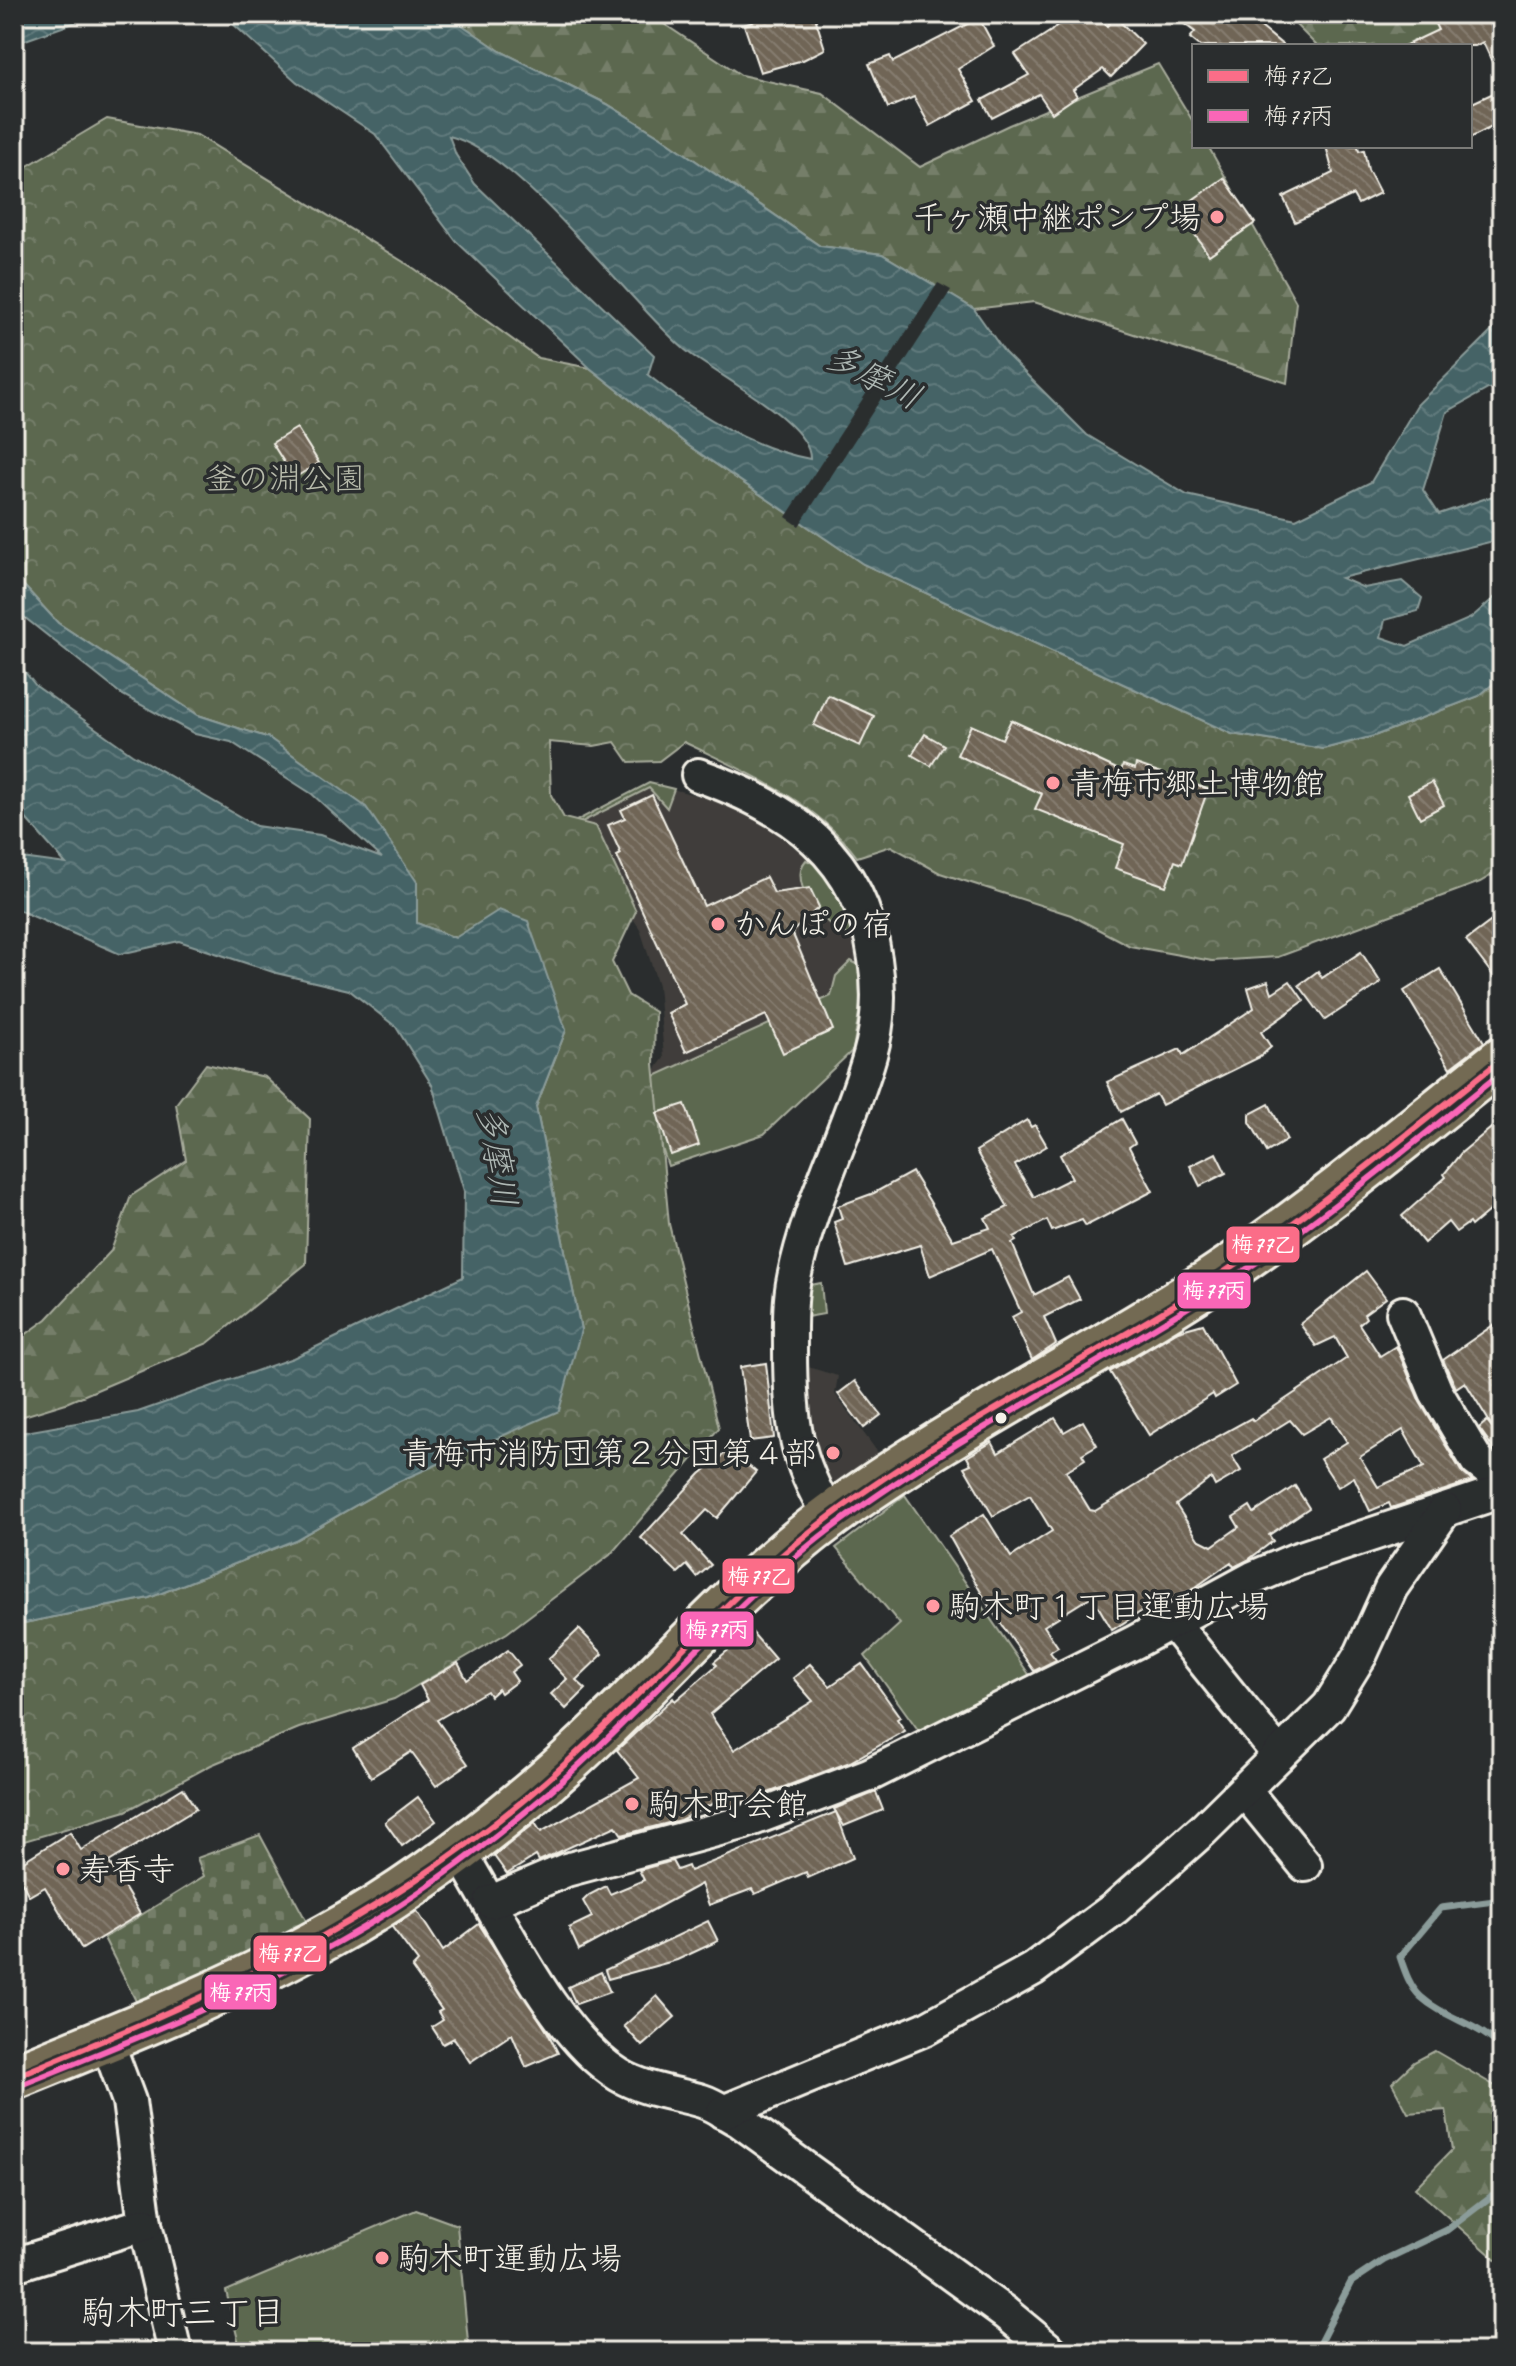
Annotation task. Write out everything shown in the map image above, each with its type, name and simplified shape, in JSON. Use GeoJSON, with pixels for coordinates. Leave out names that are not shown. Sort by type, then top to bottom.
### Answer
{"type":"FeatureCollection","features":[{"type":"Feature","properties":{"kind":"highway"},"geometry":{"type":"LineString","coordinates":[[14,2077],[106,2039],[330,1936],[459,1851],[577,1754],[742,1593],[830,1517],[933,1448],[1222,1273],[1332,1193],[1502,1059]]}},
{"type":"Feature","properties":{"kind":"street"},"geometry":{"type":"LineString","coordinates":[[698,775],[753,796],[837,860],[858,896],[874,948],[879,1003],[871,1054],[801,1251],[790,1302],[793,1432],[808,1479],[830,1517]]}},
{"type":"Feature","properties":{"kind":"street"},"geometry":{"type":"LineString","coordinates":[[1403,1313],[1436,1392],[1477,1461],[1491,1472],[1502,1470]]}},
{"type":"Feature","properties":{"kind":"street"},"geometry":{"type":"LineString","coordinates":[[491,1902],[566,1870],[742,1823],[869,1775],[1172,1622],[1237,1585],[1295,1560],[1502,1491]]}},
{"type":"Feature","properties":{"kind":"street"},"geometry":{"type":"LineString","coordinates":[[723,2112],[925,2029],[1033,1969],[1115,1908],[1244,1790],[1329,1706],[1361,1654],[1391,1588],[1445,1510]]}},
{"type":"Feature","properties":{"kind":"street"},"geometry":{"type":"LineString","coordinates":[[1172,1622],[1279,1755]]}},
{"type":"Feature","properties":{"kind":"street"},"geometry":{"type":"LineString","coordinates":[[1244,1790],[1304,1866]]}},
{"type":"Feature","properties":{"kind":"street"},"geometry":{"type":"LineString","coordinates":[[459,1851],[560,2016],[606,2065],[621,2076],[668,2094],[703,2101],[768,2140],[1033,2346]]}},
{"type":"Feature","properties":{"kind":"street"},"geometry":{"type":"LineString","coordinates":[[106,2039],[129,2101],[145,2224],[175,2352]]}},
{"type":"Feature","properties":{"kind":"street"},"geometry":{"type":"LineString","coordinates":[[14,2265],[145,2224]]}},
{"type":"Feature","properties":{"kind":"shaded area"},"geometry":{"type":"Polygon","coordinates":[[[649,783],[718,801],[753,815],[817,865],[849,923],[860,982],[648,1079],[664,1058],[658,985],[640,929],[570,824],[649,783]]]}},
{"type":"Feature","properties":{"kind":"shaded area"},"geometry":{"type":"Polygon","coordinates":[[[808,1367],[838,1376],[835,1394],[879,1454],[843,1485],[828,1479],[812,1436],[807,1410],[808,1367]]]}},
{"type":"Feature","properties":{"kind":"green space"},"geometry":{"type":"Polygon","coordinates":[[[446,14],[649,14],[741,75],[822,93],[920,167],[1009,125],[1158,64],[1192,120],[1192,148],[1209,148],[1296,302],[1287,383],[1034,302],[974,309],[882,254],[820,246],[661,137],[607,104],[500,51],[446,14]]]}},
{"type":"Feature","properties":{"kind":"green space"},"geometry":{"type":"Polygon","coordinates":[[[1285,14],[1475,14],[1414,44],[1315,44],[1285,14]]]}},
{"type":"Feature","properties":{"kind":"green space","name":"釜の淵公園"},"geometry":{"type":"Polygon","coordinates":[[[107,119],[197,135],[415,269],[538,358],[590,368],[689,446],[863,564],[1232,734],[1323,749],[1374,736],[1479,696],[1502,676],[1502,869],[1480,882],[1278,957],[1212,961],[1130,946],[1071,915],[940,873],[891,846],[857,857],[821,819],[800,803],[684,742],[659,761],[629,762],[615,742],[594,746],[549,742],[551,795],[564,818],[596,826],[636,911],[612,962],[628,995],[655,1012],[654,1064],[669,1224],[719,1428],[610,1555],[507,1633],[394,1699],[299,1728],[211,1765],[126,1811],[14,1844],[14,1625],[149,1598],[295,1540],[395,1483],[458,1453],[581,1330],[536,1107],[566,1030],[499,911],[456,938],[416,923],[417,882],[269,738],[198,715],[58,623],[14,575],[14,174],[107,119]]]}},
{"type":"Feature","properties":{"kind":"green space"},"geometry":{"type":"Polygon","coordinates":[[[649,783],[674,789],[667,808],[649,788],[572,827],[570,824],[649,783]]]}},
{"type":"Feature","properties":{"kind":"green space"},"geometry":{"type":"Polygon","coordinates":[[[806,860],[816,864],[831,880],[852,933],[849,935],[829,924],[804,892],[801,870],[806,860]]]}},
{"type":"Feature","properties":{"kind":"green space"},"geometry":{"type":"Polygon","coordinates":[[[851,961],[859,965],[860,1006],[853,1050],[764,1134],[668,1166],[642,1088],[648,1079],[831,996],[836,976],[851,961]]]}},
{"type":"Feature","properties":{"kind":"green space"},"geometry":{"type":"Polygon","coordinates":[[[206,1064],[265,1077],[310,1119],[306,1264],[208,1343],[66,1403],[14,1419],[14,1343],[47,1319],[111,1251],[131,1196],[186,1160],[176,1104],[206,1064]]]}},
{"type":"Feature","properties":{"kind":"green space"},"geometry":{"type":"Polygon","coordinates":[[[821,1283],[824,1314],[807,1317],[810,1285],[821,1283]]]}},
{"type":"Feature","properties":{"kind":"green space","name":"駒木町１丁目運動広場"},"geometry":{"type":"Polygon","coordinates":[[[905,1495],[1035,1683],[924,1738],[865,1656],[900,1624],[836,1548],[905,1495]]]}},
{"type":"Feature","properties":{"kind":"green space"},"geometry":{"type":"Polygon","coordinates":[[[260,1835],[308,1924],[141,2011],[104,1938],[204,1876],[197,1858],[260,1835]]]}},
{"type":"Feature","properties":{"kind":"green space"},"geometry":{"type":"Polygon","coordinates":[[[1435,2051],[1502,2090],[1502,2265],[1415,2188],[1452,2150],[1446,2110],[1408,2113],[1392,2083],[1414,2062],[1435,2051]]]}},
{"type":"Feature","properties":{"kind":"green space","name":"駒木町運動広場"},"geometry":{"type":"Polygon","coordinates":[[[416,2210],[457,2225],[469,2352],[241,2352],[226,2291],[416,2210]]]}},
{"type":"Feature","properties":{"kind":"water"},"geometry":{"type":"Polygon","coordinates":[[[14,14],[99,14],[14,44],[14,14]]]}},
{"type":"Feature","properties":{"kind":"water","name":"多摩川"},"geometry":{"type":"Polygon","coordinates":[[[222,14],[446,14],[500,51],[607,104],[661,137],[820,246],[882,254],[974,309],[1005,353],[1087,435],[1187,495],[1296,519],[1371,482],[1417,405],[1502,321],[1502,387],[1488,389],[1447,412],[1423,490],[1439,514],[1502,493],[1502,539],[1341,578],[1364,588],[1402,581],[1422,598],[1418,611],[1385,620],[1381,637],[1407,646],[1471,618],[1502,591],[1502,676],[1479,696],[1374,736],[1323,749],[1232,734],[863,564],[689,446],[590,368],[456,241],[375,134],[297,82],[222,14]],[[449,136],[456,155],[475,184],[654,355],[648,375],[685,403],[745,438],[810,459],[808,449],[794,428],[760,400],[684,349],[539,197],[477,148],[449,136]]]}},
{"type":"Feature","properties":{"kind":"water","name":"多摩川"},"geometry":{"type":"Polygon","coordinates":[[[14,575],[58,623],[198,715],[269,738],[366,807],[417,882],[417,923],[455,938],[499,910],[528,921],[566,1030],[536,1107],[581,1330],[559,1411],[395,1483],[295,1540],[149,1598],[14,1625],[14,1434],[138,1412],[293,1358],[463,1277],[464,1191],[432,1085],[396,1027],[349,990],[276,973],[179,941],[120,954],[14,908],[14,857],[66,864],[14,805],[14,658],[36,686],[132,754],[256,826],[320,835],[382,858],[312,794],[231,742],[195,734],[121,694],[14,609],[14,575]]]}},
{"type":"Feature","properties":{"kind":"pier"},"geometry":{"type":"Polygon","coordinates":[[[938,283],[951,290],[799,526],[786,517],[938,283]]]}},
{"type":"Feature","properties":{"kind":"building"},"geometry":{"type":"Polygon","coordinates":[[[749,14],[814,14],[825,49],[803,60],[760,72],[744,25],[753,22],[749,14]]]}},
{"type":"Feature","properties":{"kind":"building"},"geometry":{"type":"Polygon","coordinates":[[[1069,14],[1097,14],[1107,26],[1115,17],[1143,44],[1111,77],[1103,69],[1073,90],[1077,96],[1052,113],[1039,94],[992,118],[982,100],[1029,75],[1015,54],[1051,31],[1069,14]]]}},
{"type":"Feature","properties":{"kind":"building"},"geometry":{"type":"Polygon","coordinates":[[[1171,14],[1245,14],[1282,44],[1198,44],[1190,38],[1195,32],[1171,14]]]}},
{"type":"Feature","properties":{"kind":"building"},"geometry":{"type":"Polygon","coordinates":[[[1455,14],[1497,14],[1502,21],[1502,83],[1483,42],[1475,46],[1408,44],[1438,30],[1435,24],[1455,14]]]}},
{"type":"Feature","properties":{"kind":"building"},"geometry":{"type":"Polygon","coordinates":[[[979,18],[994,46],[958,69],[976,101],[930,126],[914,97],[888,108],[869,64],[890,56],[893,62],[979,18]]]}},
{"type":"Feature","properties":{"kind":"building"},"geometry":{"type":"Polygon","coordinates":[[[1502,89],[1502,122],[1472,137],[1472,103],[1502,89]]]}},
{"type":"Feature","properties":{"kind":"building"},"geometry":{"type":"Polygon","coordinates":[[[1327,148],[1364,150],[1368,170],[1380,193],[1358,204],[1353,195],[1295,222],[1283,197],[1333,173],[1327,148]]]}},
{"type":"Feature","properties":{"kind":"building","name":"千ヶ瀬中継ポンプ場"},"geometry":{"type":"Polygon","coordinates":[[[1224,178],[1255,223],[1209,255],[1178,210],[1224,178]]]}},
{"type":"Feature","properties":{"kind":"building"},"geometry":{"type":"Polygon","coordinates":[[[297,428],[319,463],[294,478],[272,443],[297,428]]]}},
{"type":"Feature","properties":{"kind":"building"},"geometry":{"type":"Polygon","coordinates":[[[828,695],[874,716],[860,746],[814,725],[828,695]]]}},
{"type":"Feature","properties":{"kind":"building"},"geometry":{"type":"Polygon","coordinates":[[[1011,720],[1121,771],[1123,765],[1135,769],[1136,764],[1208,789],[1182,864],[1175,861],[1166,886],[1115,868],[1124,844],[1035,809],[1042,794],[957,755],[971,725],[1002,739],[1011,720]]]}},
{"type":"Feature","properties":{"kind":"building"},"geometry":{"type":"Polygon","coordinates":[[[925,734],[944,745],[931,766],[912,755],[925,734]]]}},
{"type":"Feature","properties":{"kind":"building"},"geometry":{"type":"Polygon","coordinates":[[[1432,782],[1444,805],[1420,818],[1408,794],[1432,782]]]}},
{"type":"Feature","properties":{"kind":"building","name":"かんぽの宿"},"geometry":{"type":"Polygon","coordinates":[[[652,795],[704,906],[766,877],[774,893],[810,888],[819,907],[792,932],[833,1030],[783,1053],[766,1015],[686,1052],[668,1013],[685,1004],[617,856],[621,854],[608,825],[625,818],[621,810],[652,795]]]}},
{"type":"Feature","properties":{"kind":"building"},"geometry":{"type":"Polygon","coordinates":[[[1502,913],[1502,987],[1466,940],[1502,913]]]}},
{"type":"Feature","properties":{"kind":"building"},"geometry":{"type":"Polygon","coordinates":[[[1361,952],[1381,983],[1325,1020],[1299,985],[1318,971],[1322,978],[1361,952]]]}},
{"type":"Feature","properties":{"kind":"building"},"geometry":{"type":"Polygon","coordinates":[[[1440,969],[1484,1042],[1450,1068],[1404,991],[1440,969]]]}},
{"type":"Feature","properties":{"kind":"building"},"geometry":{"type":"Polygon","coordinates":[[[1268,981],[1272,993],[1290,981],[1304,1001],[1261,1032],[1271,1047],[1260,1057],[1162,1105],[1156,1094],[1121,1112],[1107,1082],[1180,1049],[1183,1055],[1254,1008],[1248,988],[1268,981]]]}},
{"type":"Feature","properties":{"kind":"building"},"geometry":{"type":"Polygon","coordinates":[[[685,1104],[699,1145],[671,1155],[657,1113],[685,1104]]]}},
{"type":"Feature","properties":{"kind":"building"},"geometry":{"type":"Polygon","coordinates":[[[1269,1104],[1287,1140],[1267,1152],[1250,1122],[1250,1114],[1269,1104]]]}},
{"type":"Feature","properties":{"kind":"building"},"geometry":{"type":"Polygon","coordinates":[[[1122,1119],[1135,1143],[1129,1147],[1153,1191],[1086,1226],[1082,1220],[1052,1231],[1047,1220],[1014,1237],[1016,1241],[1012,1243],[1034,1295],[1068,1277],[1080,1299],[1044,1317],[1056,1344],[1032,1360],[1012,1317],[1021,1312],[992,1249],[930,1276],[920,1245],[848,1267],[834,1222],[842,1219],[838,1206],[874,1193],[912,1172],[953,1240],[990,1228],[985,1218],[1008,1207],[976,1151],[1027,1120],[1031,1127],[1035,1125],[1047,1146],[1015,1165],[1034,1197],[1072,1178],[1060,1155],[1122,1119]]]}},
{"type":"Feature","properties":{"kind":"building"},"geometry":{"type":"Polygon","coordinates":[[[1502,1119],[1502,1200],[1471,1226],[1469,1223],[1456,1232],[1448,1222],[1424,1243],[1402,1216],[1446,1177],[1444,1174],[1461,1153],[1502,1119]]]}},
{"type":"Feature","properties":{"kind":"building"},"geometry":{"type":"Polygon","coordinates":[[[1216,1153],[1226,1173],[1200,1186],[1190,1166],[1216,1153]]]}},
{"type":"Feature","properties":{"kind":"building"},"geometry":{"type":"Polygon","coordinates":[[[1366,1271],[1386,1298],[1364,1314],[1366,1318],[1359,1324],[1380,1356],[1396,1346],[1420,1402],[1461,1471],[1472,1481],[1391,1508],[1389,1503],[1370,1511],[1354,1477],[1338,1487],[1320,1459],[1347,1442],[1331,1417],[1302,1434],[1290,1420],[1232,1456],[1241,1471],[1215,1486],[1211,1478],[1176,1505],[1198,1539],[1212,1546],[1239,1527],[1233,1517],[1250,1506],[1254,1513],[1295,1486],[1309,1508],[1269,1535],[1273,1541],[1248,1560],[1234,1567],[1231,1562],[1193,1589],[1158,1608],[1155,1603],[1112,1630],[1092,1596],[1044,1626],[1058,1647],[1050,1652],[1056,1660],[1034,1671],[990,1608],[949,1536],[984,1514],[1011,1557],[1052,1531],[1030,1495],[993,1516],[964,1467],[971,1464],[967,1457],[992,1442],[998,1453],[1055,1418],[1064,1432],[1083,1421],[1097,1445],[1082,1454],[1085,1459],[1066,1471],[1090,1510],[1095,1511],[1204,1444],[1251,1418],[1253,1421],[1347,1358],[1335,1337],[1316,1346],[1300,1324],[1366,1271]],[[1403,1430],[1360,1457],[1378,1487],[1424,1467],[1403,1430]]]}},
{"type":"Feature","properties":{"kind":"building"},"geometry":{"type":"Polygon","coordinates":[[[1502,1319],[1502,1447],[1496,1452],[1479,1428],[1487,1421],[1497,1434],[1465,1382],[1456,1388],[1443,1360],[1502,1319]]]}},
{"type":"Feature","properties":{"kind":"building"},"geometry":{"type":"Polygon","coordinates":[[[1203,1324],[1236,1385],[1215,1398],[1213,1394],[1149,1435],[1110,1372],[1178,1331],[1203,1324]]]}},
{"type":"Feature","properties":{"kind":"building"},"geometry":{"type":"Polygon","coordinates":[[[766,1363],[774,1438],[750,1441],[740,1367],[766,1363]]]}},
{"type":"Feature","properties":{"kind":"building"},"geometry":{"type":"Polygon","coordinates":[[[855,1381],[881,1415],[864,1428],[838,1394],[855,1381]]]}},
{"type":"Feature","properties":{"kind":"building"},"geometry":{"type":"Polygon","coordinates":[[[729,1450],[756,1472],[717,1518],[707,1510],[683,1535],[711,1565],[697,1577],[687,1565],[678,1573],[641,1538],[700,1474],[729,1450]]]}},
{"type":"Feature","properties":{"kind":"building"},"geometry":{"type":"Polygon","coordinates":[[[579,1629],[603,1654],[576,1680],[586,1689],[566,1709],[551,1694],[567,1679],[548,1659],[579,1629]]]}},
{"type":"Feature","properties":{"kind":"building"},"geometry":{"type":"Polygon","coordinates":[[[751,1631],[775,1659],[710,1714],[734,1750],[813,1701],[793,1678],[810,1664],[830,1686],[862,1664],[900,1717],[897,1719],[905,1731],[850,1762],[736,1805],[727,1807],[722,1799],[680,1820],[622,1835],[616,1826],[539,1861],[536,1856],[507,1874],[494,1856],[535,1823],[541,1832],[639,1778],[617,1750],[673,1698],[675,1701],[717,1665],[714,1662],[751,1631]]]}},
{"type":"Feature","properties":{"kind":"building"},"geometry":{"type":"Polygon","coordinates":[[[508,1650],[520,1665],[511,1672],[517,1681],[501,1693],[498,1689],[490,1696],[487,1691],[437,1720],[468,1764],[436,1786],[411,1752],[371,1777],[353,1748],[428,1700],[420,1685],[458,1663],[467,1680],[508,1650]]]}},
{"type":"Feature","properties":{"kind":"building","name":"寿香寺"},"geometry":{"type":"Polygon","coordinates":[[[183,1788],[196,1809],[109,1862],[140,1914],[82,1949],[45,1887],[29,1896],[14,1867],[70,1832],[81,1850],[183,1788]]]}},
{"type":"Feature","properties":{"kind":"building"},"geometry":{"type":"Polygon","coordinates":[[[876,1792],[883,1810],[844,1826],[834,1809],[876,1792]]]}},
{"type":"Feature","properties":{"kind":"building"},"geometry":{"type":"Polygon","coordinates":[[[418,1797],[436,1821],[402,1846],[385,1822],[418,1797]]]}},
{"type":"Feature","properties":{"kind":"building"},"geometry":{"type":"Polygon","coordinates":[[[836,1812],[853,1858],[808,1878],[806,1872],[755,1894],[752,1889],[709,1905],[701,1884],[579,1950],[569,1928],[592,1917],[583,1901],[589,1895],[606,1886],[610,1894],[644,1880],[639,1870],[672,1861],[677,1870],[688,1866],[690,1871],[836,1812]]]}},
{"type":"Feature","properties":{"kind":"building"},"geometry":{"type":"Polygon","coordinates":[[[417,1911],[443,1951],[479,1924],[558,2053],[526,2067],[512,2034],[470,2062],[454,2038],[443,2044],[432,2027],[443,2020],[438,2012],[442,2010],[412,1968],[418,1962],[392,1927],[417,1911]]]}},
{"type":"Feature","properties":{"kind":"building"},"geometry":{"type":"Polygon","coordinates":[[[708,1921],[718,1941],[677,1960],[608,1979],[605,1970],[708,1921]]]}},
{"type":"Feature","properties":{"kind":"building"},"geometry":{"type":"Polygon","coordinates":[[[601,1972],[610,1992],[576,2004],[568,1987],[601,1972]]]}},
{"type":"Feature","properties":{"kind":"building"},"geometry":{"type":"Polygon","coordinates":[[[657,1996],[675,2017],[642,2046],[624,2026],[657,1996]]]}},
{"type":"Feature","properties":{"kind":"waterway"},"geometry":{"type":"LineString","coordinates":[[1502,1900],[1441,1908],[1400,1957],[1411,1984],[1421,1997],[1484,2033],[1502,2049]]}},
{"type":"Feature","properties":{"kind":"waterway"},"geometry":{"type":"LineString","coordinates":[[1315,2352],[1351,2282],[1384,2260],[1447,2230],[1502,2188]]}},
{"type":"Feature","properties":{"kind":"transit line","name":"梅77乙"},"geometry":{"type":"LineString","coordinates":[[14,2077],[226,1986],[358,1916],[421,1876],[484,1832],[545,1782],[721,1611],[832,1515],[957,1432],[1217,1277],[1341,1186],[1502,1059]]}},
{"type":"Feature","properties":{"kind":"transit line","name":"梅77丙"},"geometry":{"type":"LineString","coordinates":[[18,2086],[151,2032],[281,1973],[364,1927],[436,1880],[548,1793],[727,1619],[841,1521],[933,1459],[1173,1317],[1257,1262],[1364,1183],[1502,1072]]}},
{"type":"Feature","properties":{"kind":"place","name":"千ヶ瀬中継ポンプ場"},"geometry":{"type":"Point","coordinates":[1217,217]}},
{"type":"Feature","properties":{"kind":"place","name":"青梅市郷土博物館"},"geometry":{"type":"Point","coordinates":[1053,783]}},
{"type":"Feature","properties":{"kind":"place","name":"かんぽの宿"},"geometry":{"type":"Point","coordinates":[718,924]}},
{"type":"Feature","properties":{"kind":"place","name":"青梅市消防団第２分団第４部"},"geometry":{"type":"Point","coordinates":[833,1453]}},
{"type":"Feature","properties":{"kind":"place","name":"駒木町１丁目運動広場"},"geometry":{"type":"Point","coordinates":[933,1606]}},
{"type":"Feature","properties":{"kind":"place","name":"駒木町会館"},"geometry":{"type":"Point","coordinates":[632,1804]}},
{"type":"Feature","properties":{"kind":"place","name":"寿香寺"},"geometry":{"type":"Point","coordinates":[63,1869]}},
{"type":"Feature","properties":{"kind":"place","name":"駒木町運動広場"},"geometry":{"type":"Point","coordinates":[382,2258]}},
{"type":"Feature","properties":{"kind":"district","name":"駒木町三丁目"},"geometry":{"type":"Point","coordinates":[183,2312]}}]}
